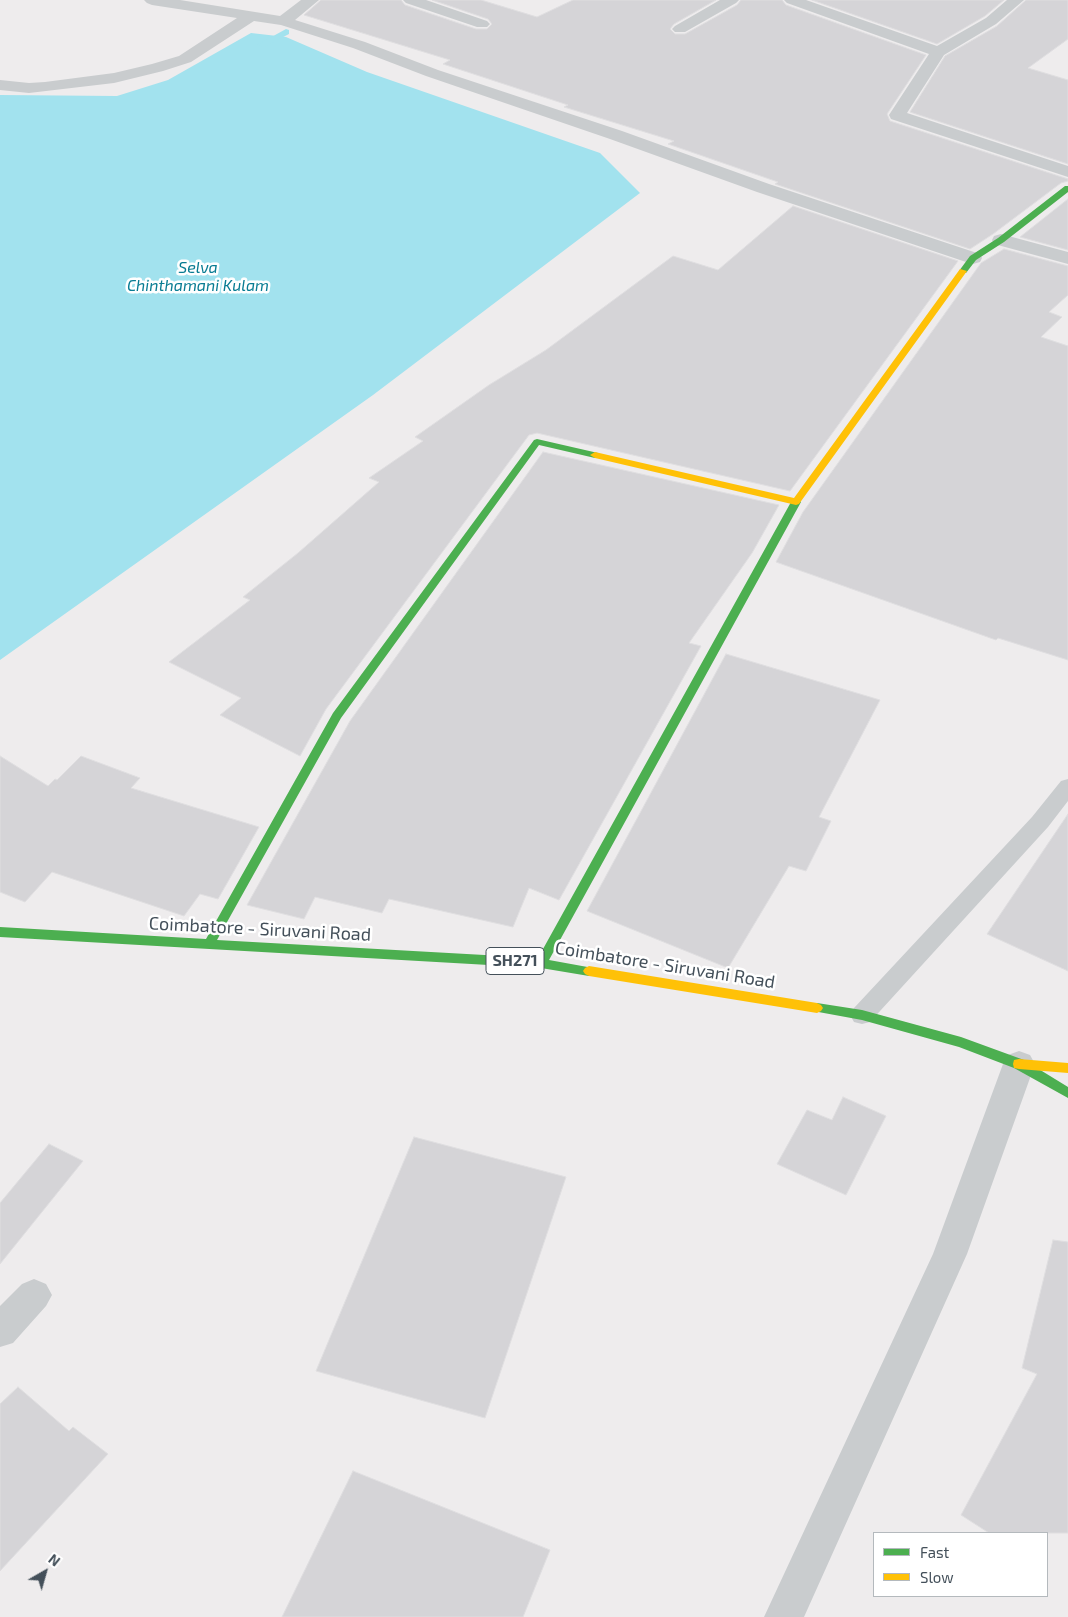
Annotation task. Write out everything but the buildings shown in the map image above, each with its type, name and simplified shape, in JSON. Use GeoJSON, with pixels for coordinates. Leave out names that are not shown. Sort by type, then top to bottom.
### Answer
{"type":"FeatureCollection","features":[{"type":"Feature","properties":{"kind":"street"},"geometry":{"type":"LineString","coordinates":[[152,0],[283,21],[359,45],[432,73],[616,135],[763,188],[973,258]]}},
{"type":"Feature","properties":{"kind":"street"},"geometry":{"type":"LineString","coordinates":[[283,21],[311,0]]}},
{"type":"Feature","properties":{"kind":"street"},"geometry":{"type":"LineString","coordinates":[[411,0],[482,24]]}},
{"type":"Feature","properties":{"kind":"street"},"geometry":{"type":"LineString","coordinates":[[680,29],[731,0]]}},
{"type":"Feature","properties":{"kind":"street"},"geometry":{"type":"LineString","coordinates":[[792,0],[938,52]]}},
{"type":"Feature","properties":{"kind":"street"},"geometry":{"type":"LineString","coordinates":[[1016,0],[991,20],[938,52],[897,115],[1068,172]]}},
{"type":"Feature","properties":{"kind":"street"},"geometry":{"type":"LineString","coordinates":[[0,85],[29,88],[45,87],[114,78],[158,68],[184,59],[251,16]]}},
{"type":"Feature","properties":{"kind":"street"},"geometry":{"type":"LineString","coordinates":[[541,962],[797,501],[973,258],[1001,240],[1068,188]]}},
{"type":"Feature","properties":{"kind":"street"},"geometry":{"type":"LineString","coordinates":[[1001,240],[1068,258]]}},
{"type":"Feature","properties":{"kind":"street"},"geometry":{"type":"LineString","coordinates":[[208,944],[337,716],[537,442],[797,501]]}},
{"type":"Feature","properties":{"kind":"street","name":"Coimbatore - Siruvani Road"},"geometry":{"type":"LineString","coordinates":[[0,932],[541,962],[862,1015],[961,1042],[1019,1064],[1068,1093]]}},
{"type":"Feature","properties":{"kind":"street"},"geometry":{"type":"LineString","coordinates":[[784,1617],[950,1254],[1019,1064],[1068,1068]]}},
{"type":"Feature","properties":{"kind":"street"},"geometry":{"type":"LineString","coordinates":[[0,1331],[34,1295]]}},
{"type":"Feature","properties":{"kind":"lane"},"geometry":{"type":"LineString","coordinates":[[862,1015],[1040,822],[1068,786]]}},
{"type":"Feature","properties":{"kind":"water","name":"Selva Chinthamani Kulam"},"geometry":{"type":"Polygon","coordinates":[[[251,33],[286,37],[367,72],[600,153],[640,193],[373,395],[0,660],[0,95],[117,96],[168,80],[251,33]]]}},
{"type":"Feature","properties":{"kind":"waterway"},"geometry":{"type":"LineString","coordinates":[[261,45],[286,32]]}},
{"type":"Feature","properties":{"kind":"traffic: fast"},"geometry":{"type":"LineString","coordinates":[[963,271],[973,258],[1001,240],[1068,188]]}},
{"type":"Feature","properties":{"kind":"traffic: fast"},"geometry":{"type":"LineString","coordinates":[[209,944],[337,716],[537,442],[595,455]]}},
{"type":"Feature","properties":{"kind":"traffic: fast"},"geometry":{"type":"LineString","coordinates":[[541,963],[796,502]]}},
{"type":"Feature","properties":{"kind":"traffic: fast"},"geometry":{"type":"LineString","coordinates":[[0,932],[541,963],[589,971]]}},
{"type":"Feature","properties":{"kind":"traffic: fast"},"geometry":{"type":"LineString","coordinates":[[817,1008],[862,1015],[961,1042],[1019,1064],[1068,1093]]}},
{"type":"Feature","properties":{"kind":"traffic: slow"},"geometry":{"type":"LineString","coordinates":[[796,502],[963,271]]}},
{"type":"Feature","properties":{"kind":"traffic: slow"},"geometry":{"type":"LineString","coordinates":[[595,455],[797,501]]}},
{"type":"Feature","properties":{"kind":"traffic: slow"},"geometry":{"type":"LineString","coordinates":[[589,971],[817,1008]]}},
{"type":"Feature","properties":{"kind":"traffic: slow"},"geometry":{"type":"LineString","coordinates":[[1019,1064],[1068,1068]]}}]}
